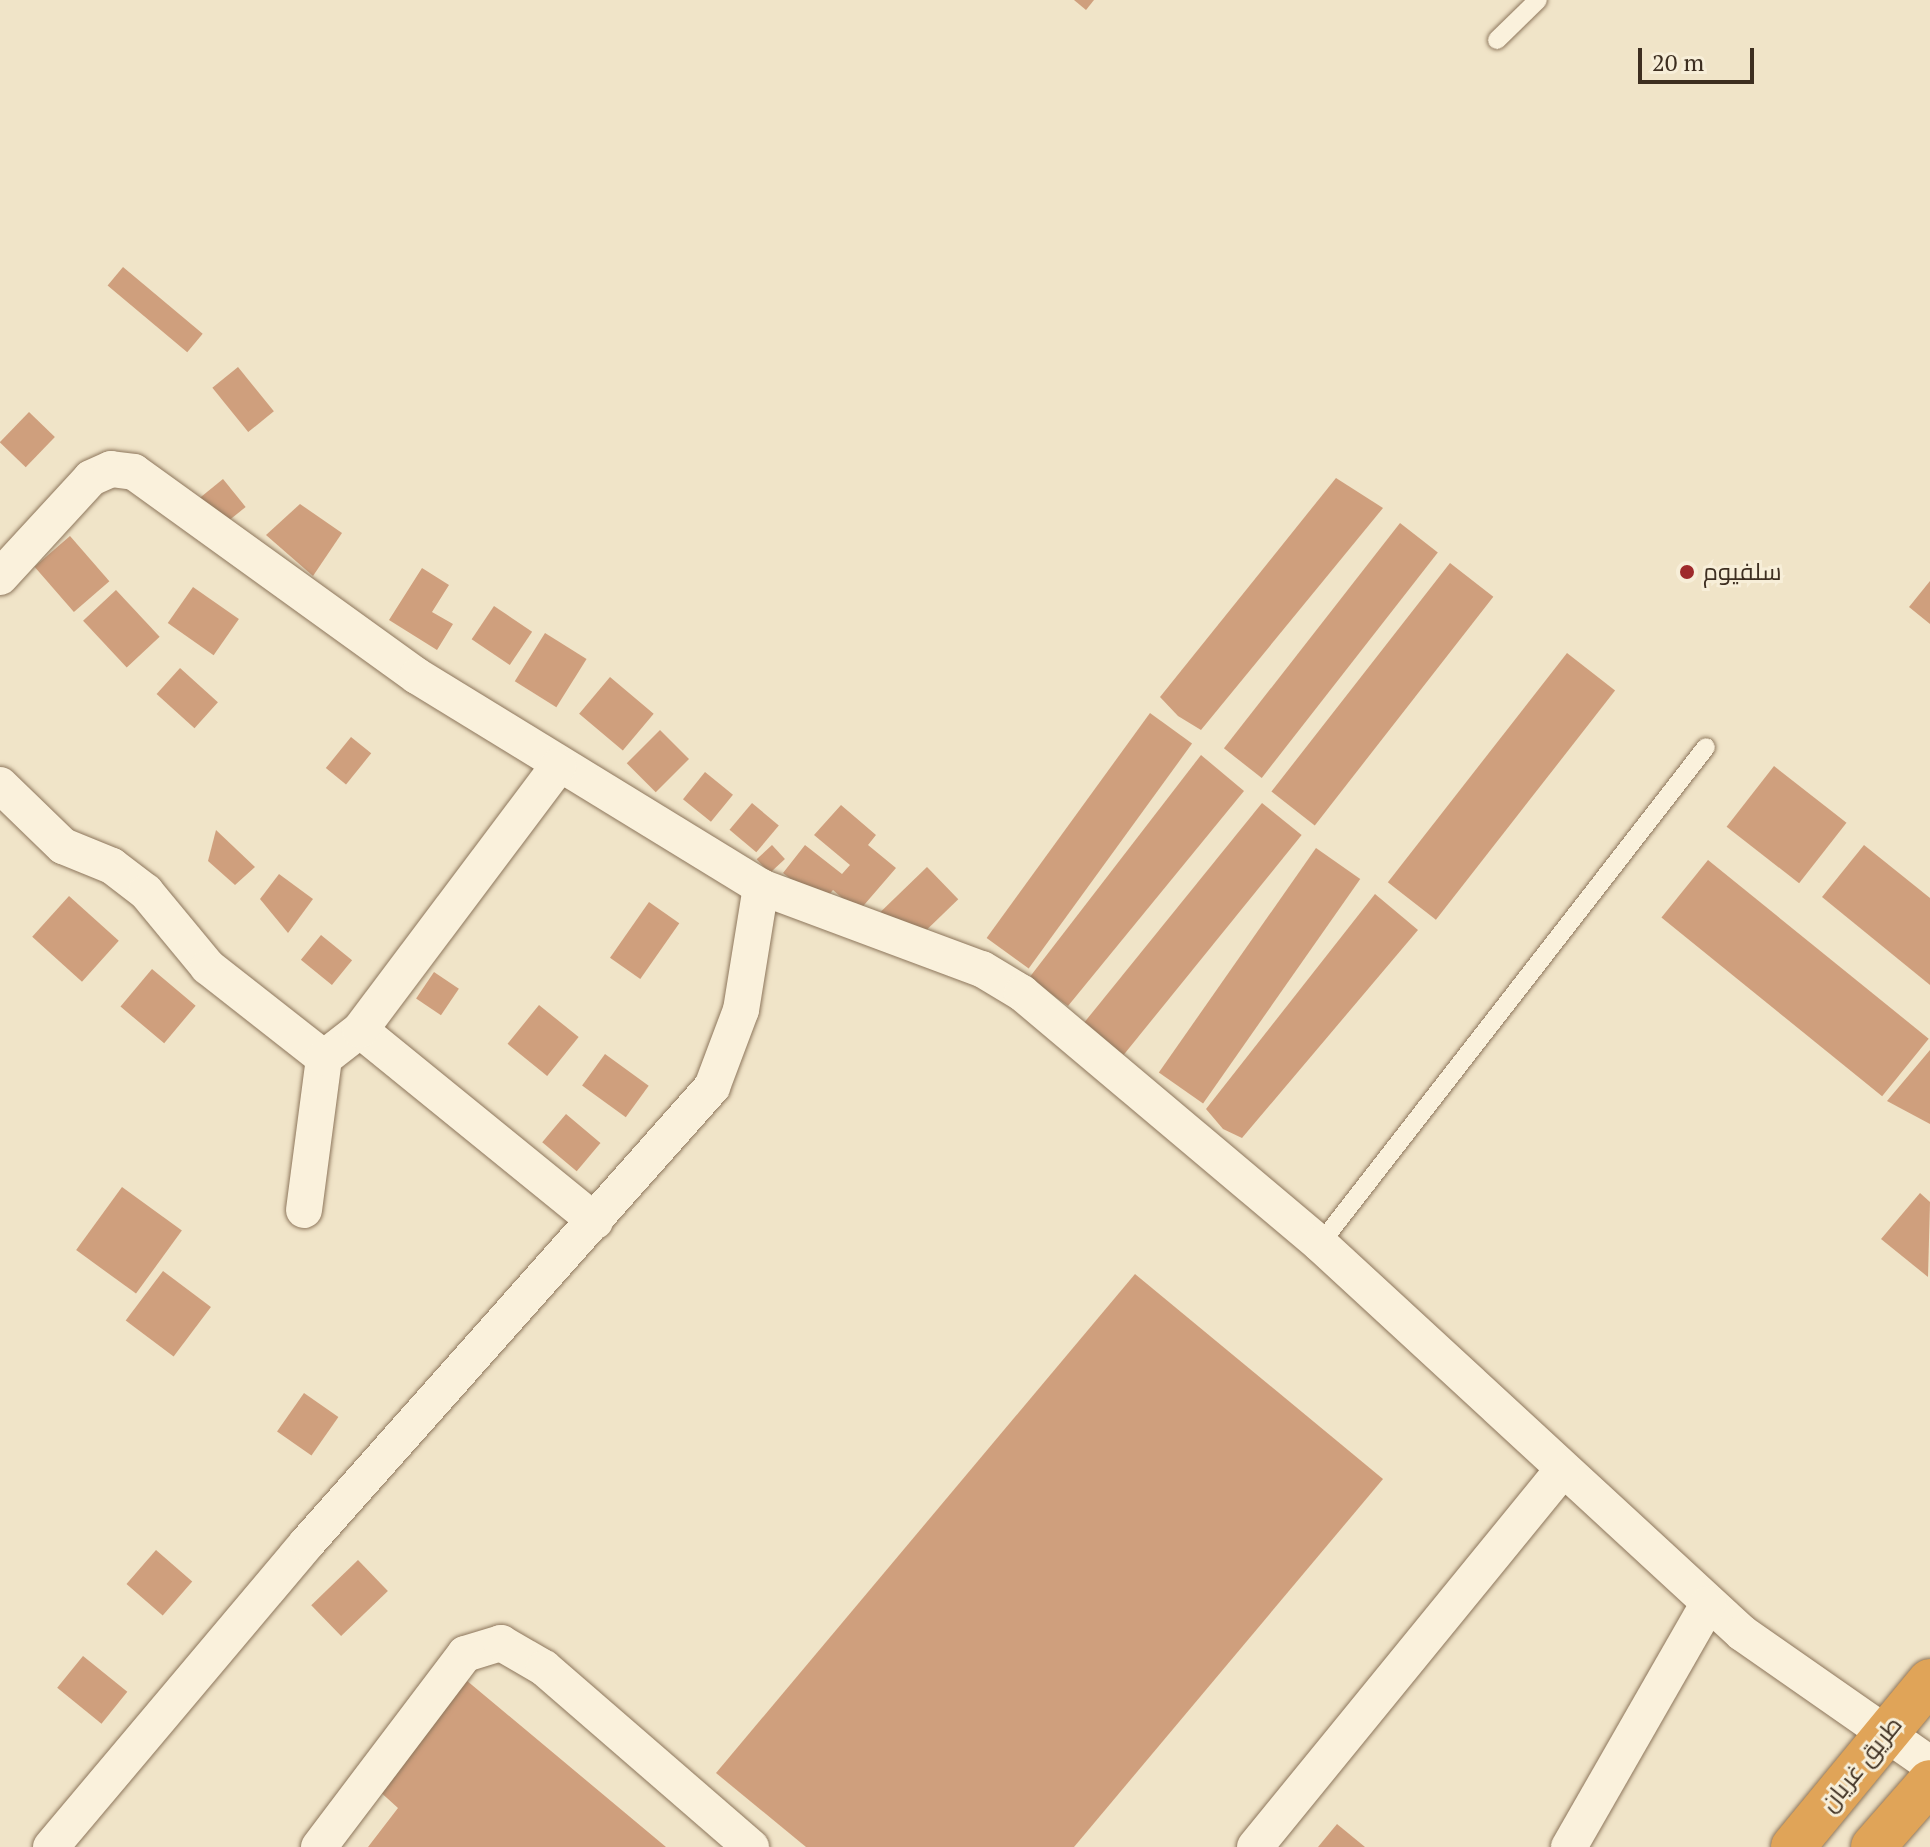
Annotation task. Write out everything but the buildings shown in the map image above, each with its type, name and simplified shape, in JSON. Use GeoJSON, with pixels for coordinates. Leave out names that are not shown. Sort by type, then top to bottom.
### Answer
{"type":"FeatureCollection","features":[{"type":"Feature","properties":{"kind":"highway","name":"طريق غريان"},"geometry":{"type":"LineString","coordinates":[[1793,1847],[1930,1681]]}},
{"type":"Feature","properties":{"kind":"highway"},"geometry":{"type":"LineString","coordinates":[[1873,1847],[1930,1782]]}},
{"type":"Feature","properties":{"kind":"street"},"geometry":{"type":"LineString","coordinates":[[0,577],[91,478],[111,469],[134,472],[279,583],[558,766],[761,887],[943,953],[1022,993],[1320,1244],[1708,1604],[1930,1764]]}},
{"type":"Feature","properties":{"kind":"street"},"geometry":{"type":"LineString","coordinates":[[304,1210],[324,1058],[360,1030],[558,766]]}},
{"type":"Feature","properties":{"kind":"street"},"geometry":{"type":"LineString","coordinates":[[0,785],[63,846],[112,866],[146,892],[208,967],[324,1058]]}},
{"type":"Feature","properties":{"kind":"street"},"geometry":{"type":"LineString","coordinates":[[51,1847],[307,1543],[712,1087],[741,1010],[761,887]]}},
{"type":"Feature","properties":{"kind":"street"},"geometry":{"type":"LineString","coordinates":[[360,1030],[595,1221]]}},
{"type":"Feature","properties":{"kind":"street"},"geometry":{"type":"LineString","coordinates":[[1255,1847],[1562,1470]]}},
{"type":"Feature","properties":{"kind":"street"},"geometry":{"type":"LineString","coordinates":[[1569,1847],[1708,1604]]}},
{"type":"Feature","properties":{"kind":"street"},"geometry":{"type":"LineString","coordinates":[[319,1847],[465,1654],[501,1643],[544,1668],[751,1847]]}},
{"type":"Feature","properties":{"kind":"lane"},"geometry":{"type":"LineString","coordinates":[[1497,40],[1538,0]]}},
{"type":"Feature","properties":{"kind":"lane"},"geometry":{"type":"LineString","coordinates":[[1320,1244],[1706,747]]}},
{"type":"Feature","properties":{"kind":"place","name":"سلفيوم"},"geometry":{"type":"Point","coordinates":[1687,572]}}]}
